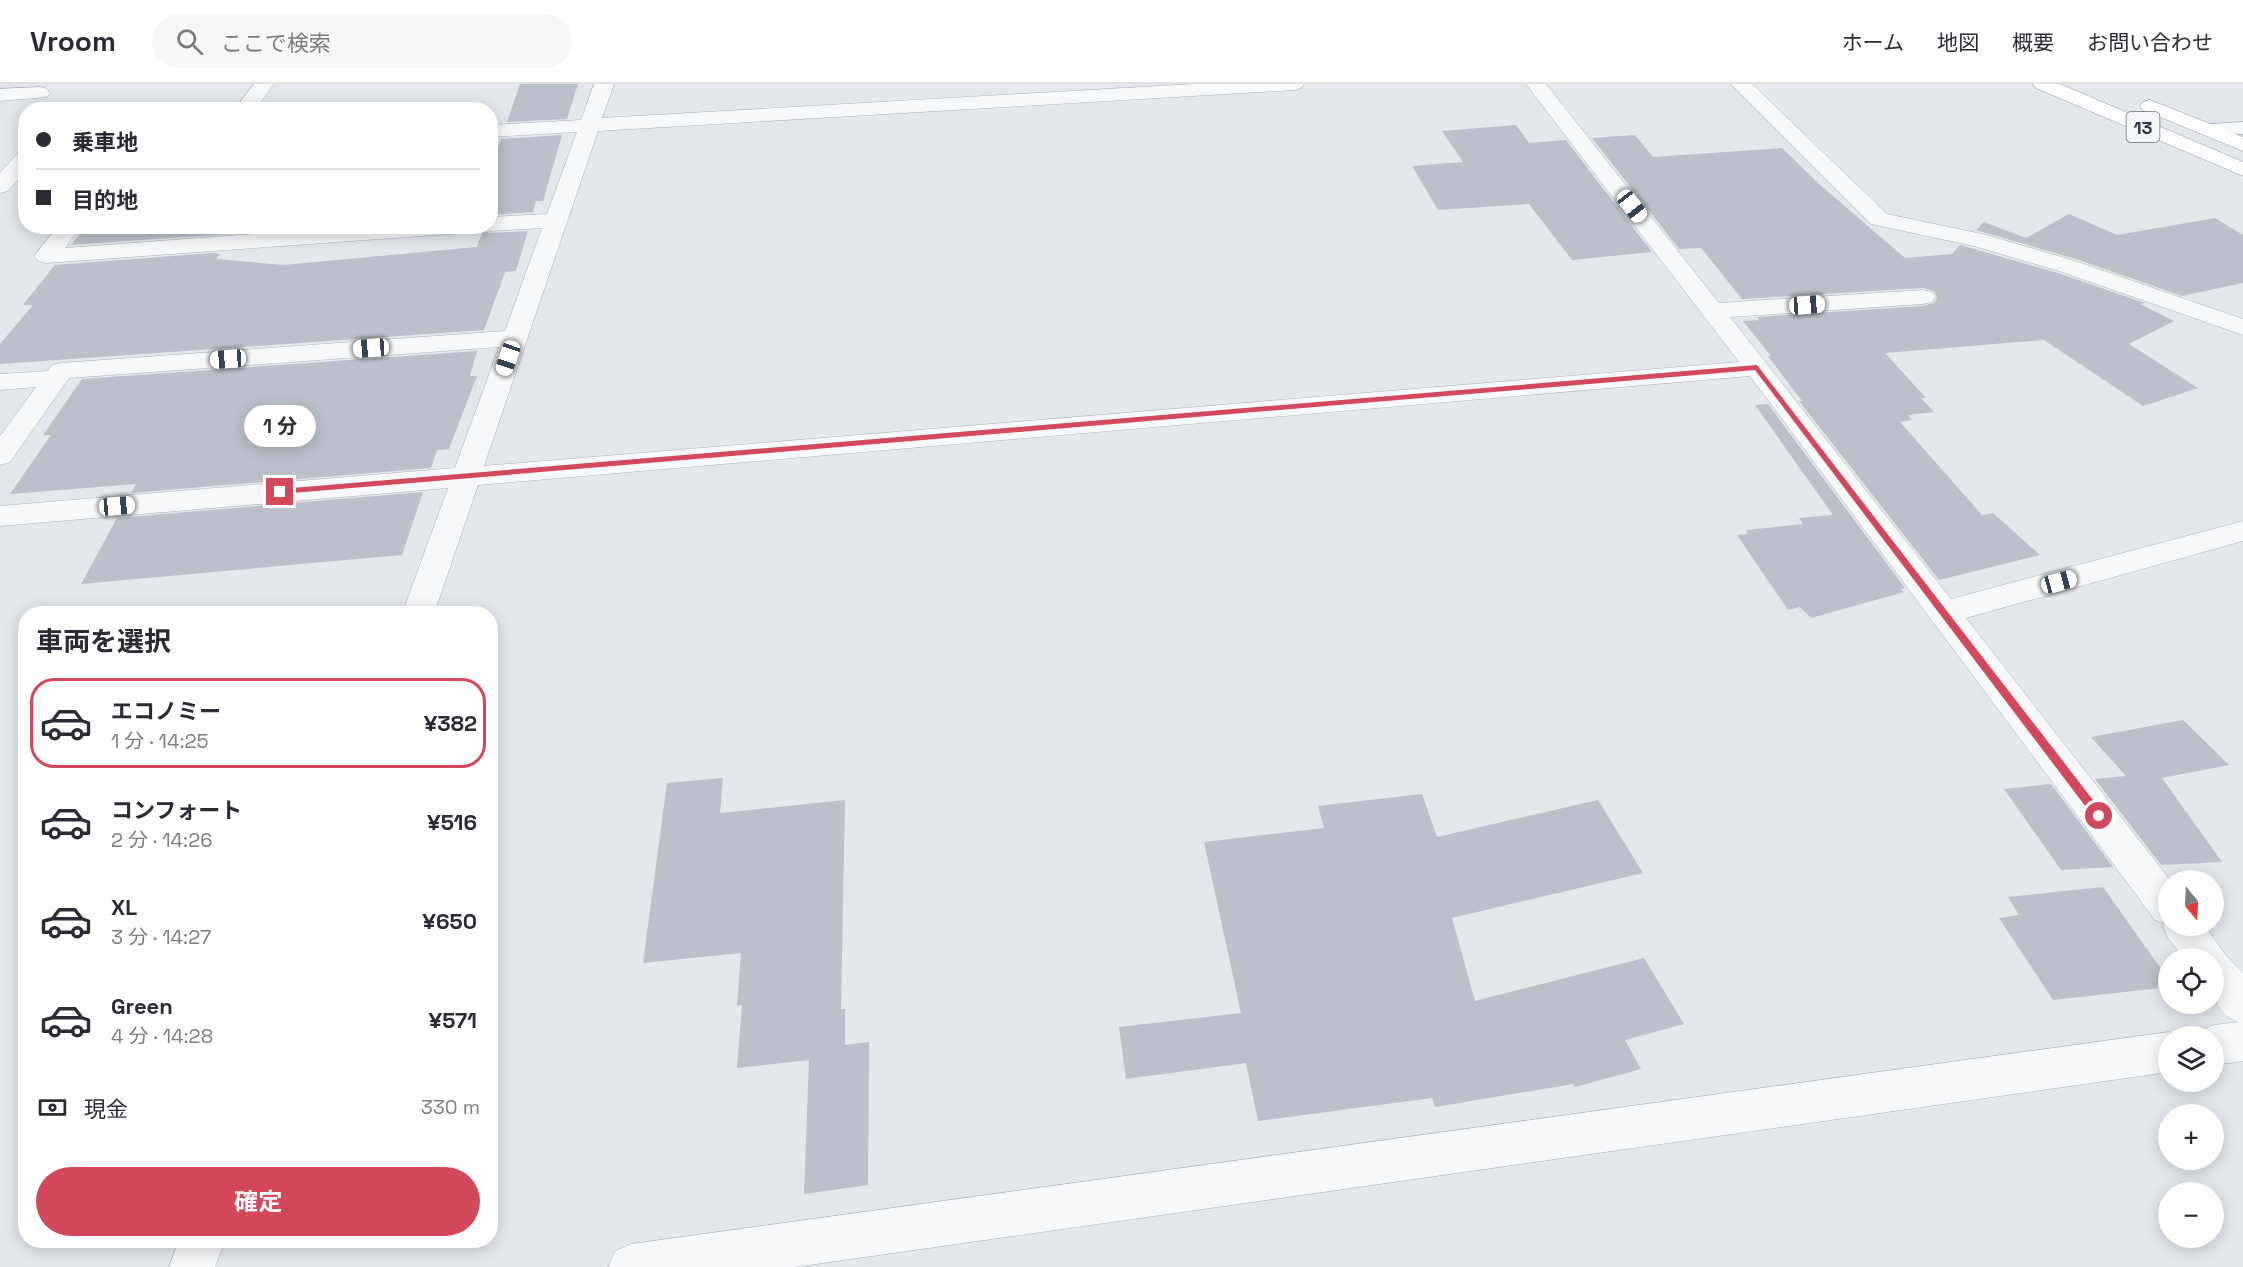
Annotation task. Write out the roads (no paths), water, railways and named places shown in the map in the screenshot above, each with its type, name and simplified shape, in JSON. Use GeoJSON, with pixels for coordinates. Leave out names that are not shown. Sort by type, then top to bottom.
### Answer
{"type":"FeatureCollection","features":[{"type":"Feature","properties":{"kind":"highway","name":"13"},"geometry":{"type":"LineString","coordinates":[[2043,84],[2243,170]]}},
{"type":"Feature","properties":{"kind":"highway","name":"13"},"geometry":{"type":"LineString","coordinates":[[2130,97],[2243,145]]}},
{"type":"Feature","properties":{"kind":"street"},"geometry":{"type":"LineString","coordinates":[[250,102],[264,84]]}},
{"type":"Feature","properties":{"kind":"street"},"geometry":{"type":"LineString","coordinates":[[421,606],[604,84]]}},
{"type":"Feature","properties":{"kind":"street"},"geometry":{"type":"LineString","coordinates":[[498,131],[1294,84]]}},
{"type":"Feature","properties":{"kind":"street"},"geometry":{"type":"LineString","coordinates":[[1536,84],[1757,368],[2158,894]]}},
{"type":"Feature","properties":{"kind":"street"},"geometry":{"type":"LineString","coordinates":[[1742,84],[1879,219],[2001,247],[2193,308],[2243,327]]}},
{"type":"Feature","properties":{"kind":"street"},"geometry":{"type":"LineString","coordinates":[[0,95],[40,93]]}},
{"type":"Feature","properties":{"kind":"street"},"geometry":{"type":"LineString","coordinates":[[2205,129],[2243,128]]}},
{"type":"Feature","properties":{"kind":"street"},"geometry":{"type":"LineString","coordinates":[[0,160],[18,159]]}},
{"type":"Feature","properties":{"kind":"street"},"geometry":{"type":"LineString","coordinates":[[0,186],[18,167]]}},
{"type":"Feature","properties":{"kind":"street"},"geometry":{"type":"LineString","coordinates":[[498,224],[556,220]]}},
{"type":"Feature","properties":{"kind":"street"},"geometry":{"type":"LineString","coordinates":[[64,234],[46,256],[352,234]]}},
{"type":"Feature","properties":{"kind":"street"},"geometry":{"type":"LineString","coordinates":[[1713,311],[1923,297]]}},
{"type":"Feature","properties":{"kind":"street"},"geometry":{"type":"LineString","coordinates":[[0,456],[61,371],[514,338]]}},
{"type":"Feature","properties":{"kind":"street"},"geometry":{"type":"LineString","coordinates":[[0,516],[1757,368]]}},
{"type":"Feature","properties":{"kind":"street"},"geometry":{"type":"LineString","coordinates":[[0,382],[56,378]]}},
{"type":"Feature","properties":{"kind":"street"},"geometry":{"type":"LineString","coordinates":[[1944,613],[2243,531]]}},
{"type":"Feature","properties":{"kind":"street"},"geometry":{"type":"LineString","coordinates":[[2190,936],[2199,948]]}},
{"type":"Feature","properties":{"kind":"street"},"geometry":{"type":"LineString","coordinates":[[2224,980],[2243,1005]]}},
{"type":"Feature","properties":{"kind":"street"},"geometry":{"type":"LineString","coordinates":[[2224,1044],[2243,1041]]}},
{"type":"Feature","properties":{"kind":"street"},"geometry":{"type":"LineString","coordinates":[[631,1267],[2158,1054]]}},
{"type":"Feature","properties":{"kind":"street"},"geometry":{"type":"LineString","coordinates":[[192,1267],[199,1248]]}}]}
